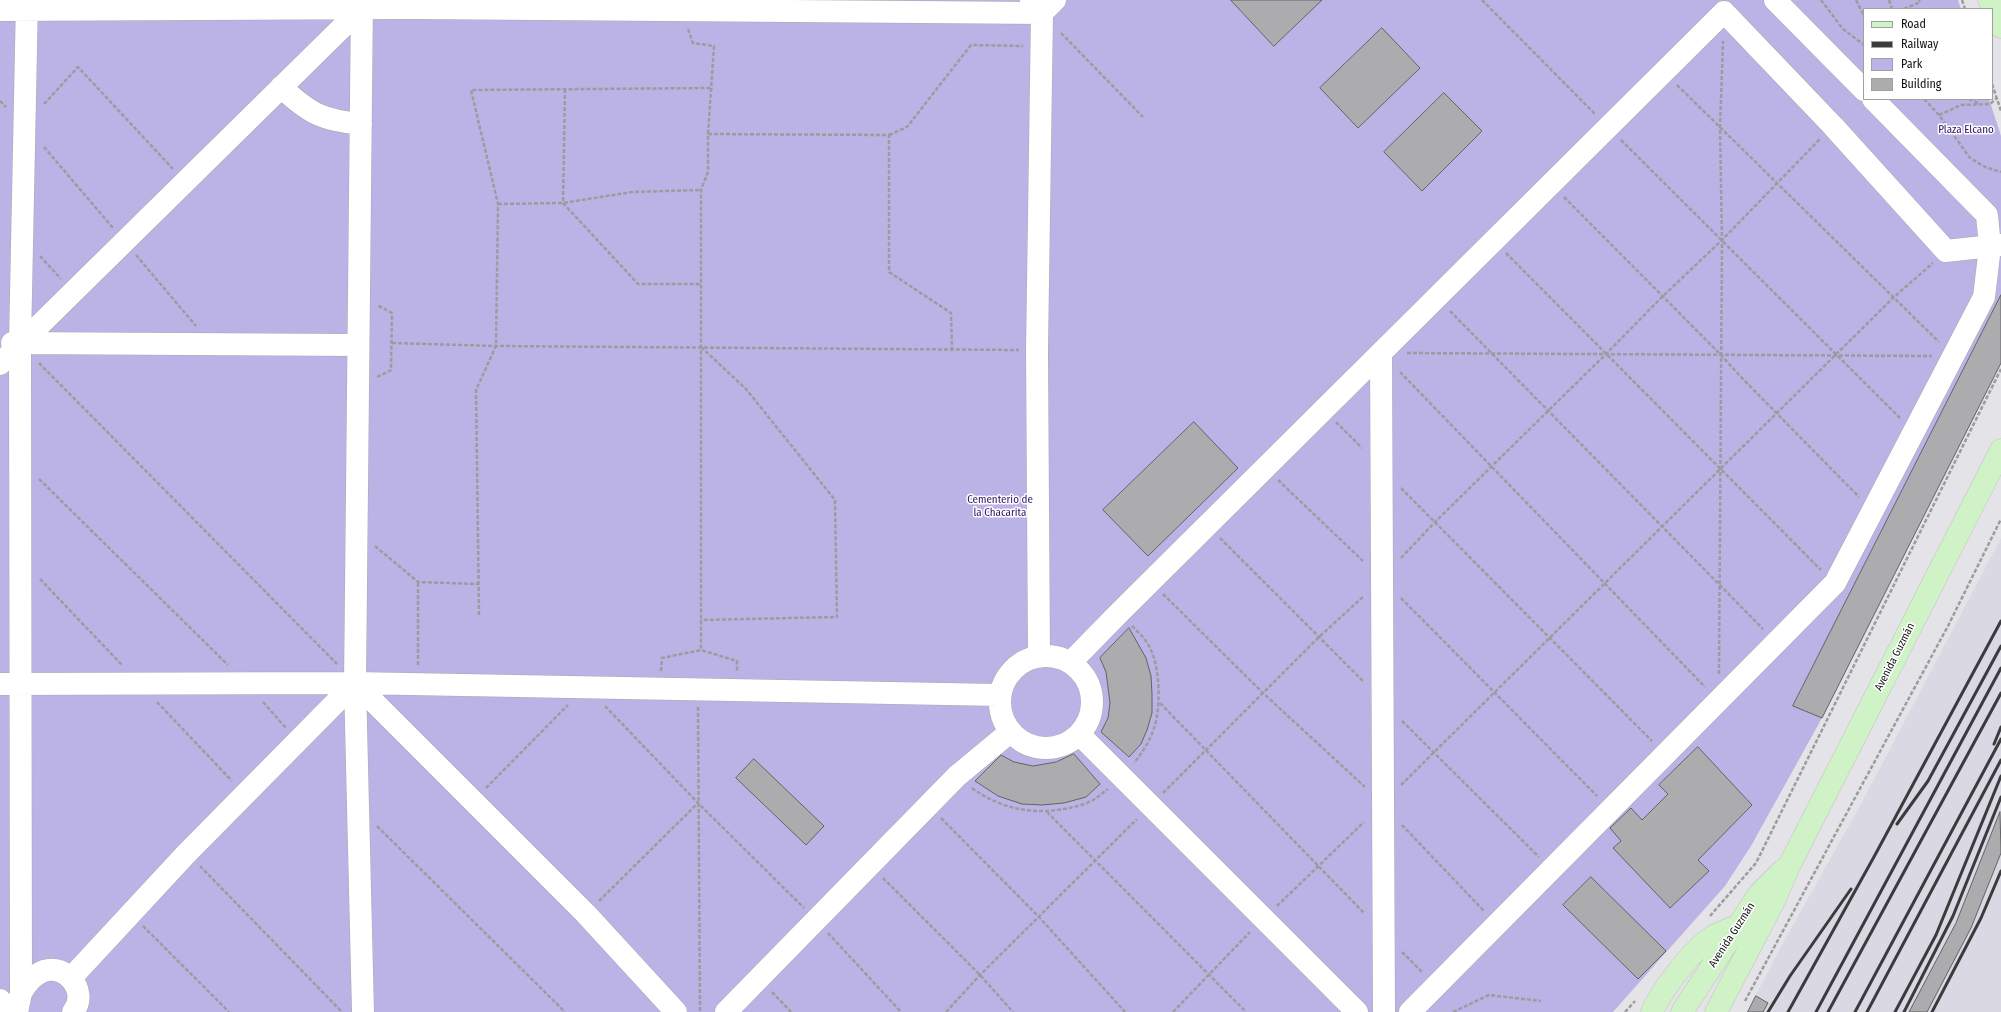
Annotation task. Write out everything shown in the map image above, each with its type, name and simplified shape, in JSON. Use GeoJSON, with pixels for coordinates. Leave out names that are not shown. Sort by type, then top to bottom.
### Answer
{"type":"FeatureCollection","features":[{"type":"Feature","properties":{"kind":"main road"},"geometry":{"type":"LineString","coordinates":[[1993,9],[2001,28]]}},
{"type":"Feature","properties":{"kind":"main road","name":"Avenida Guzmán"},"geometry":{"type":"LineString","coordinates":[[1716,1012],[1772,905],[1790,864],[2001,450]]}},
{"type":"Feature","properties":{"kind":"main road","name":"Avenida Guzmán"},"geometry":{"type":"LineString","coordinates":[[1682,1012],[1759,894],[1790,864]]}},
{"type":"Feature","properties":{"kind":"main road"},"geometry":{"type":"LineString","coordinates":[[1644,1006],[1662,994],[1694,953],[1709,938],[1740,924]]}},
{"type":"Feature","properties":{"kind":"main road"},"geometry":{"type":"LineString","coordinates":[[1676,976],[1692,978],[1700,984],[1704,992],[1706,1012]]}},
{"type":"Feature","properties":{"kind":"lane"},"geometry":{"type":"LineString","coordinates":[[1776,0],[1863,89]]}},
{"type":"Feature","properties":{"kind":"lane"},"geometry":{"type":"LineString","coordinates":[[0,364],[10,343],[124,241],[281,87],[362,2]]}},
{"type":"Feature","properties":{"kind":"lane"},"geometry":{"type":"LineString","coordinates":[[362,2],[355,683],[363,1012]]}},
{"type":"Feature","properties":{"kind":"lane"},"geometry":{"type":"LineString","coordinates":[[0,10],[26,5],[362,2],[680,10],[1042,4],[1037,350],[1039,655]]}},
{"type":"Feature","properties":{"kind":"lane"},"geometry":{"type":"LineString","coordinates":[[17,1006],[10,684],[20,460],[10,343],[24,124],[26,5]]}},
{"type":"Feature","properties":{"kind":"lane"},"geometry":{"type":"LineString","coordinates":[[1071,662],[1663,71],[1724,12],[1833,126],[1946,251],[1996,246]]}},
{"type":"Feature","properties":{"kind":"lane"},"geometry":{"type":"LineString","coordinates":[[281,87],[298,103],[315,114],[334,121],[361,124]]}},
{"type":"Feature","properties":{"kind":"lane"},"geometry":{"type":"LineString","coordinates":[[1410,1012],[1834,583],[1954,356],[1984,297],[1996,246],[1987,215],[1874,100]]}},
{"type":"Feature","properties":{"kind":"lane"},"geometry":{"type":"LineString","coordinates":[[10,343],[358,345]]}},
{"type":"Feature","properties":{"kind":"lane"},"geometry":{"type":"LineString","coordinates":[[1381,353],[1384,1012]]}},
{"type":"Feature","properties":{"kind":"lane"},"geometry":{"type":"LineString","coordinates":[[1039,655],[1056,656],[1071,662],[1088,683],[1092,710],[1079,734],[1057,747],[1031,746],[1010,732],[1001,714],[999,695],[1013,668],[1039,655]]}},
{"type":"Feature","properties":{"kind":"lane"},"geometry":{"type":"LineString","coordinates":[[10,684],[355,683],[999,695]]}},
{"type":"Feature","properties":{"kind":"lane"},"geometry":{"type":"LineString","coordinates":[[71,978],[187,853],[355,683]]}},
{"type":"Feature","properties":{"kind":"lane"},"geometry":{"type":"LineString","coordinates":[[355,683],[586,914],[676,1012]]}},
{"type":"Feature","properties":{"kind":"lane"},"geometry":{"type":"LineString","coordinates":[[726,1012],[956,776],[1010,732]]}},
{"type":"Feature","properties":{"kind":"lane"},"geometry":{"type":"LineString","coordinates":[[1079,734],[1357,1012]]}},
{"type":"Feature","properties":{"kind":"lane"},"geometry":{"type":"LineString","coordinates":[[17,1006],[38,974],[46,970],[56,970],[71,978],[77,987],[78,998],[73,1012]]}},
{"type":"Feature","properties":{"kind":"lane"},"geometry":{"type":"LineString","coordinates":[[0,1000],[17,1006]]}},
{"type":"Feature","properties":{"kind":"path"},"geometry":{"type":"LineString","coordinates":[[1482,0],[1835,354],[1914,431]]}},
{"type":"Feature","properties":{"kind":"path"},"geometry":{"type":"LineString","coordinates":[[1821,0],[1843,29],[1863,44]]}},
{"type":"Feature","properties":{"kind":"path"},"geometry":{"type":"LineString","coordinates":[[1856,0],[1863,14]]}},
{"type":"Feature","properties":{"kind":"path"},"geometry":{"type":"LineString","coordinates":[[1906,8],[1920,2],[1920,0]]}},
{"type":"Feature","properties":{"kind":"path"},"geometry":{"type":"LineString","coordinates":[[1042,4],[1143,117]]}},
{"type":"Feature","properties":{"kind":"path"},"geometry":{"type":"LineString","coordinates":[[680,10],[693,43],[714,46],[713,88],[708,134],[708,172],[701,190],[701,650]]}},
{"type":"Feature","properties":{"kind":"path"},"geometry":{"type":"LineString","coordinates":[[1718,700],[1722,240],[1720,127],[1724,12]]}},
{"type":"Feature","properties":{"kind":"path"},"geometry":{"type":"LineString","coordinates":[[708,134],[889,135],[907,127],[971,46],[1042,47]]}},
{"type":"Feature","properties":{"kind":"path"},"geometry":{"type":"LineString","coordinates":[[24,124],[78,67],[184,181]]}},
{"type":"Feature","properties":{"kind":"path"},"geometry":{"type":"LineString","coordinates":[[1663,71],[1954,356]]}},
{"type":"Feature","properties":{"kind":"path"},"geometry":{"type":"LineString","coordinates":[[1993,87],[2001,111]]}},
{"type":"Feature","properties":{"kind":"path"},"geometry":{"type":"LineString","coordinates":[[478,615],[476,390],[496,346],[498,204],[471,90],[713,88]]}},
{"type":"Feature","properties":{"kind":"path"},"geometry":{"type":"LineString","coordinates":[[565,89],[563,203],[638,284],[701,284]]}},
{"type":"Feature","properties":{"kind":"path"},"geometry":{"type":"LineString","coordinates":[[1939,115],[1961,105],[1990,104],[1997,98]]}},
{"type":"Feature","properties":{"kind":"path"},"geometry":{"type":"LineString","coordinates":[[1925,100],[1939,115],[1970,158],[1984,167],[2001,172]]}},
{"type":"Feature","properties":{"kind":"path"},"geometry":{"type":"LineString","coordinates":[[1971,100],[1981,104]]}},
{"type":"Feature","properties":{"kind":"path"},"geometry":{"type":"LineString","coordinates":[[0,101],[24,124],[212,344]]}},
{"type":"Feature","properties":{"kind":"path"},"geometry":{"type":"LineString","coordinates":[[889,135],[889,272],[952,313],[952,350]]}},
{"type":"Feature","properties":{"kind":"path"},"geometry":{"type":"LineString","coordinates":[[1551,184],[1873,510]]}},
{"type":"Feature","properties":{"kind":"path"},"geometry":{"type":"LineString","coordinates":[[498,204],[563,203],[632,192],[701,190]]}},
{"type":"Feature","properties":{"kind":"path"},"geometry":{"type":"LineString","coordinates":[[1494,240],[1834,583]]}},
{"type":"Feature","properties":{"kind":"path"},"geometry":{"type":"LineString","coordinates":[[1173,1012],[1208,974],[1383,804],[1835,354],[1894,297],[1946,251]]}},
{"type":"Feature","properties":{"kind":"path"},"geometry":{"type":"LineString","coordinates":[[358,388],[391,370],[392,343],[392,313],[359,296]]}},
{"type":"Feature","properties":{"kind":"path"},"geometry":{"type":"LineString","coordinates":[[1437,297],[1490,353],[1775,642]]}},
{"type":"Feature","properties":{"kind":"path"},"geometry":{"type":"LineString","coordinates":[[10,343],[355,683]]}},
{"type":"Feature","properties":{"kind":"path"},"geometry":{"type":"LineString","coordinates":[[392,343],[496,346],[1037,350]]}},
{"type":"Feature","properties":{"kind":"path"},"geometry":{"type":"LineString","coordinates":[[701,348],[746,389],[835,500],[837,617],[701,620]]}},
{"type":"Feature","properties":{"kind":"path"},"geometry":{"type":"LineString","coordinates":[[1381,353],[1721,355],[1835,354],[1954,356]]}},
{"type":"Feature","properties":{"kind":"path"},"geometry":{"type":"LineString","coordinates":[[1381,353],[1718,700]]}},
{"type":"Feature","properties":{"kind":"path"},"geometry":{"type":"LineString","coordinates":[[1704,922],[1756,863],[2001,369]]}},
{"type":"Feature","properties":{"kind":"path"},"geometry":{"type":"LineString","coordinates":[[1323,410],[1665,754]]}},
{"type":"Feature","properties":{"kind":"path"},"geometry":{"type":"LineString","coordinates":[[20,460],[246,683],[298,741]]}},
{"type":"Feature","properties":{"kind":"path"},"geometry":{"type":"LineString","coordinates":[[1265,468],[1382,579],[1493,693],[1610,809]]}},
{"type":"Feature","properties":{"kind":"path"},"geometry":{"type":"LineString","coordinates":[[1743,1005],[1948,626],[2001,519]]}},
{"type":"Feature","properties":{"kind":"path"},"geometry":{"type":"LineString","coordinates":[[357,530],[418,582],[478,584]]}},
{"type":"Feature","properties":{"kind":"path"},"geometry":{"type":"LineString","coordinates":[[418,582],[418,684]]}},
{"type":"Feature","properties":{"kind":"path"},"geometry":{"type":"LineString","coordinates":[[1150,582],[1263,693],[1383,804],[1497,924]]}},
{"type":"Feature","properties":{"kind":"path"},"geometry":{"type":"LineString","coordinates":[[660,688],[662,658],[701,650],[737,661],[737,689]]}},
{"type":"Feature","properties":{"kind":"path"},"geometry":{"type":"LineString","coordinates":[[473,801],[587,687],[698,803],[816,920],[901,1012]]}},
{"type":"Feature","properties":{"kind":"path"},"geometry":{"type":"LineString","coordinates":[[697,689],[700,1012]]}},
{"type":"Feature","properties":{"kind":"path"},"geometry":{"type":"LineString","coordinates":[[1160,703],[1436,986]]}},
{"type":"Feature","properties":{"kind":"path"},"geometry":{"type":"LineString","coordinates":[[586,914],[698,803]]}},
{"type":"Feature","properties":{"kind":"path"},"geometry":{"type":"LineString","coordinates":[[928,805],[1039,916],[1125,1012]]}},
{"type":"Feature","properties":{"kind":"path"},"geometry":{"type":"LineString","coordinates":[[358,807],[565,1012]]}},
{"type":"Feature","properties":{"kind":"path"},"geometry":{"type":"LineString","coordinates":[[1047,812],[1246,1012]]}},
{"type":"Feature","properties":{"kind":"path"},"geometry":{"type":"LineString","coordinates":[[187,853],[342,1012]]}},
{"type":"Feature","properties":{"kind":"path"},"geometry":{"type":"LineString","coordinates":[[870,865],[980,975],[1013,1012]]}},
{"type":"Feature","properties":{"kind":"path"},"geometry":{"type":"LineString","coordinates":[[130,913],[229,1012]]}},
{"type":"Feature","properties":{"kind":"path"},"geometry":{"type":"LineString","coordinates":[[759,979],[791,1012]]}},
{"type":"Feature","properties":{"kind":"path"},"geometry":{"type":"LineString","coordinates":[[1453,1012],[1489,995],[1541,1001]]}},
{"type":"Feature","properties":{"kind":"path"},"geometry":{"type":"LineString","coordinates":[[1625,1012],[1631,1006],[1644,1006]]}},
{"type":"Feature","properties":{"kind":"path"},"geometry":{"type":"LineString","coordinates":[[1629,1012],[1631,1006]]}},
{"type":"Feature","properties":{"kind":"shaded area"},"geometry":{"type":"Polygon","coordinates":[[[2001,538],[2001,1012],[1747,1012],[1783,943],[1861,804],[2001,538]]]}},
{"type":"Feature","properties":{"kind":"green space","name":"Cementerio de la Chacarita"},"geometry":{"type":"Polygon","coordinates":[[[0,0],[1958,0],[1961,8],[1863,8],[1863,100],[1989,100],[2001,136],[2001,363],[1822,718],[1751,846],[1725,886],[1613,1012],[0,1012],[0,0]]]}},
{"type":"Feature","properties":{"kind":"building"},"geometry":{"type":"Polygon","coordinates":[[[1231,0],[1322,0],[1274,46],[1231,0]]]}},
{"type":"Feature","properties":{"kind":"building"},"geometry":{"type":"Polygon","coordinates":[[[1382,28],[1420,68],[1358,128],[1320,88],[1382,28]]]}},
{"type":"Feature","properties":{"kind":"building"},"geometry":{"type":"Polygon","coordinates":[[[1444,93],[1482,131],[1422,191],[1384,152],[1444,93]]]}},
{"type":"Feature","properties":{"kind":"building"},"geometry":{"type":"Polygon","coordinates":[[[2001,295],[2001,363],[1822,718],[1793,706],[2001,295]]]}},
{"type":"Feature","properties":{"kind":"building"},"geometry":{"type":"Polygon","coordinates":[[[1194,422],[1238,468],[1148,556],[1103,510],[1194,422]]]}},
{"type":"Feature","properties":{"kind":"building"},"geometry":{"type":"Polygon","coordinates":[[[1129,628],[1146,658],[1151,676],[1152,713],[1141,744],[1129,757],[1101,732],[1108,718],[1110,703],[1106,672],[1100,658],[1129,628]]]}},
{"type":"Feature","properties":{"kind":"building"},"geometry":{"type":"Polygon","coordinates":[[[1698,747],[1752,805],[1698,860],[1709,871],[1670,908],[1613,848],[1621,841],[1610,828],[1631,808],[1642,820],[1668,794],[1659,785],[1698,747]]]}},
{"type":"Feature","properties":{"kind":"building"},"geometry":{"type":"Polygon","coordinates":[[[1074,754],[1100,784],[1086,797],[1064,803],[1042,805],[1022,804],[998,796],[975,781],[1001,755],[1014,762],[1033,766],[1056,762],[1074,754]]]}},
{"type":"Feature","properties":{"kind":"building"},"geometry":{"type":"Polygon","coordinates":[[[754,759],[824,826],[806,845],[736,778],[754,759]]]}},
{"type":"Feature","properties":{"kind":"building"},"geometry":{"type":"Polygon","coordinates":[[[2000,812],[2001,853],[1971,928],[1927,1012],[1909,1012],[1956,923],[2000,812]]]}},
{"type":"Feature","properties":{"kind":"building"},"geometry":{"type":"Polygon","coordinates":[[[1591,877],[1666,951],[1638,979],[1563,905],[1591,877]]]}},
{"type":"Feature","properties":{"kind":"building"},"geometry":{"type":"Polygon","coordinates":[[[1756,996],[1768,1003],[1763,1012],[1748,1012],[1756,996]]]}},
{"type":"Feature","properties":{"kind":"railway"},"geometry":{"type":"LineString","coordinates":[[1788,1012],[1875,855],[2001,621]]}},
{"type":"Feature","properties":{"kind":"railway"},"geometry":{"type":"LineString","coordinates":[[1897,824],[1928,781],[2001,646]]}},
{"type":"Feature","properties":{"kind":"railway"},"geometry":{"type":"LineString","coordinates":[[1816,1012],[2001,668]]}},
{"type":"Feature","properties":{"kind":"railway"},"geometry":{"type":"LineString","coordinates":[[1828,1012],[2001,693]]}},
{"type":"Feature","properties":{"kind":"railway"},"geometry":{"type":"LineString","coordinates":[[1994,744],[2001,727]]}},
{"type":"Feature","properties":{"kind":"railway"},"geometry":{"type":"LineString","coordinates":[[1855,1012],[2001,739]]}},
{"type":"Feature","properties":{"kind":"railway"},"geometry":{"type":"LineString","coordinates":[[1867,1012],[2001,760]]}},
{"type":"Feature","properties":{"kind":"railway"},"geometry":{"type":"LineString","coordinates":[[1895,1012],[1936,935],[2001,776]]}},
{"type":"Feature","properties":{"kind":"railway"},"geometry":{"type":"LineString","coordinates":[[1904,1012],[1953,916],[2001,797]]}},
{"type":"Feature","properties":{"kind":"railway"},"geometry":{"type":"LineString","coordinates":[[1932,1012],[1981,918],[2001,871]]}},
{"type":"Feature","properties":{"kind":"railway"},"geometry":{"type":"LineString","coordinates":[[1768,1012],[1790,976],[1851,889]]}},
{"type":"Feature","properties":{"kind":"park label","name":"Plaza Elcano"},"geometry":{"type":"Point","coordinates":[1966,130]}}]}
